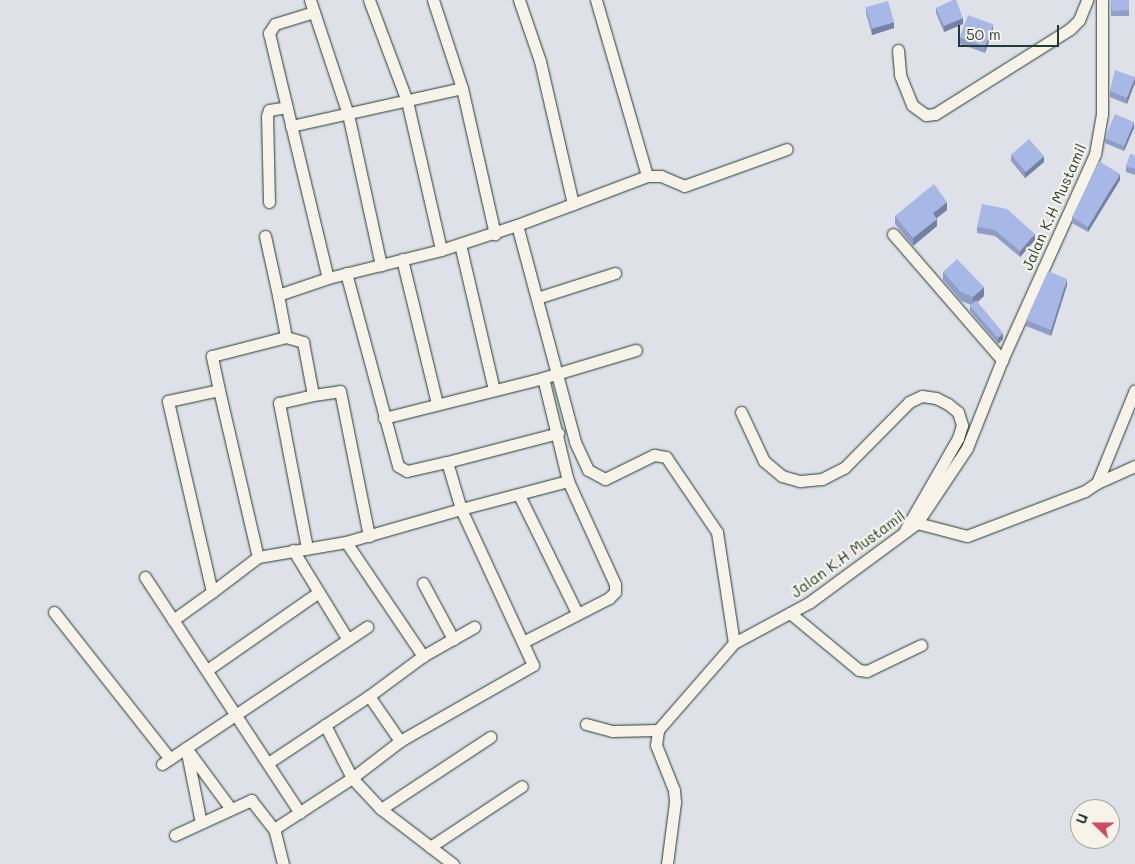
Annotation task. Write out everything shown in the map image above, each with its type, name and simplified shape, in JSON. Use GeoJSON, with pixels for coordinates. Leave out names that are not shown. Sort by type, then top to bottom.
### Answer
{"type":"FeatureCollection","features":[{"type":"Feature","properties":{"kind":"street"},"geometry":{"type":"LineString","coordinates":[[310,0],[348,114],[380,265]]}},
{"type":"Feature","properties":{"kind":"street"},"geometry":{"type":"LineString","coordinates":[[370,0],[406,101],[441,250]]}},
{"type":"Feature","properties":{"kind":"street"},"geometry":{"type":"LineString","coordinates":[[433,0],[462,88],[495,234]]}},
{"type":"Feature","properties":{"kind":"street"},"geometry":{"type":"LineString","coordinates":[[519,0],[540,61],[573,204]]}},
{"type":"Feature","properties":{"kind":"street"},"geometry":{"type":"LineString","coordinates":[[596,0],[647,176]]}},
{"type":"Feature","properties":{"kind":"street"},"geometry":{"type":"LineString","coordinates":[[898,50],[900,75],[912,105],[926,115],[935,114],[1070,29],[1079,20],[1087,0]]}},
{"type":"Feature","properties":{"kind":"street","name":"Jalan K.H Mustamil"},"geometry":{"type":"LineString","coordinates":[[658,730],[734,643],[790,614],[902,536],[917,523],[968,448],[1002,360],[1095,154],[1102,114],[1102,0]]}},
{"type":"Feature","properties":{"kind":"street"},"geometry":{"type":"LineString","coordinates":[[314,12],[270,27],[269,33],[328,278]]}},
{"type":"Feature","properties":{"kind":"street"},"geometry":{"type":"LineString","coordinates":[[291,126],[462,88]]}},
{"type":"Feature","properties":{"kind":"street"},"geometry":{"type":"LineString","coordinates":[[269,202],[267,116],[269,110],[287,107]]}},
{"type":"Feature","properties":{"kind":"street"},"geometry":{"type":"LineString","coordinates":[[278,295],[328,278],[441,250],[495,234],[647,176],[661,176],[684,186],[787,148]]}},
{"type":"Feature","properties":{"kind":"street"},"geometry":{"type":"LineString","coordinates":[[517,225],[555,374],[575,442],[588,470],[610,479],[654,455],[666,456],[708,515],[717,532],[722,554],[734,643]]}},
{"type":"Feature","properties":{"kind":"street"},"geometry":{"type":"LineString","coordinates":[[894,234],[1002,360]]}},
{"type":"Feature","properties":{"kind":"street"},"geometry":{"type":"LineString","coordinates":[[266,236],[286,337]]}},
{"type":"Feature","properties":{"kind":"street"},"geometry":{"type":"LineString","coordinates":[[460,244],[494,390]]}},
{"type":"Feature","properties":{"kind":"street"},"geometry":{"type":"LineString","coordinates":[[402,259],[437,404]]}},
{"type":"Feature","properties":{"kind":"street"},"geometry":{"type":"LineString","coordinates":[[346,273],[384,418],[401,470],[447,462],[558,433]]}},
{"type":"Feature","properties":{"kind":"street"},"geometry":{"type":"LineString","coordinates":[[537,298],[615,273]]}},
{"type":"Feature","properties":{"kind":"street"},"geometry":{"type":"LineString","coordinates":[[258,557],[212,356],[286,337],[303,342],[313,395]]}},
{"type":"Feature","properties":{"kind":"street"},"geometry":{"type":"LineString","coordinates":[[384,418],[543,378],[636,350]]}},
{"type":"Feature","properties":{"kind":"street"},"geometry":{"type":"LineString","coordinates":[[523,642],[609,598],[615,592],[615,584],[568,481],[558,433],[543,378]]}},
{"type":"Feature","properties":{"kind":"street"},"geometry":{"type":"LineString","coordinates":[[212,592],[167,405],[172,398],[219,390]]}},
{"type":"Feature","properties":{"kind":"street"},"geometry":{"type":"LineString","coordinates":[[1096,483],[1135,390]]}},
{"type":"Feature","properties":{"kind":"street"},"geometry":{"type":"LineString","coordinates":[[307,548],[279,403],[313,395],[340,392],[369,536]]}},
{"type":"Feature","properties":{"kind":"street"},"geometry":{"type":"LineString","coordinates":[[741,412],[764,461],[782,476],[800,481],[822,479],[844,468],[909,402],[922,396],[936,398],[948,404],[958,412],[962,426],[958,438],[902,536]]}},
{"type":"Feature","properties":{"kind":"street"},"geometry":{"type":"LineString","coordinates":[[274,829],[352,778],[400,741],[533,665],[462,509],[447,462]]}},
{"type":"Feature","properties":{"kind":"street"},"geometry":{"type":"LineString","coordinates":[[917,523],[957,536],[967,536],[1135,466]]}},
{"type":"Feature","properties":{"kind":"street"},"geometry":{"type":"LineString","coordinates":[[173,620],[258,557],[346,542],[568,481]]}},
{"type":"Feature","properties":{"kind":"street"},"geometry":{"type":"LineString","coordinates":[[519,495],[577,613]]}},
{"type":"Feature","properties":{"kind":"street"},"geometry":{"type":"LineString","coordinates":[[346,542],[423,656]]}},
{"type":"Feature","properties":{"kind":"street"},"geometry":{"type":"LineString","coordinates":[[293,550],[347,638]]}},
{"type":"Feature","properties":{"kind":"street"},"geometry":{"type":"LineString","coordinates":[[145,577],[300,813]]}},
{"type":"Feature","properties":{"kind":"street"},"geometry":{"type":"LineString","coordinates":[[423,583],[453,639]]}},
{"type":"Feature","properties":{"kind":"street"},"geometry":{"type":"LineString","coordinates":[[207,670],[319,592]]}},
{"type":"Feature","properties":{"kind":"street"},"geometry":{"type":"LineString","coordinates":[[54,612],[166,761],[366,627]]}},
{"type":"Feature","properties":{"kind":"street"},"geometry":{"type":"LineString","coordinates":[[790,614],[859,670],[867,671],[921,645]]}},
{"type":"Feature","properties":{"kind":"street"},"geometry":{"type":"LineString","coordinates":[[268,764],[369,696],[423,656],[474,627]]}},
{"type":"Feature","properties":{"kind":"street"},"geometry":{"type":"LineString","coordinates":[[369,696],[400,741]]}},
{"type":"Feature","properties":{"kind":"street"},"geometry":{"type":"LineString","coordinates":[[586,724],[612,731],[658,730],[656,746],[674,796],[667,864]]}},
{"type":"Feature","properties":{"kind":"street"},"geometry":{"type":"LineString","coordinates":[[325,725],[352,778],[380,809],[452,864]]}},
{"type":"Feature","properties":{"kind":"street"},"geometry":{"type":"LineString","coordinates":[[380,809],[490,736]]}},
{"type":"Feature","properties":{"kind":"street"},"geometry":{"type":"LineString","coordinates":[[186,748],[231,809]]}},
{"type":"Feature","properties":{"kind":"street"},"geometry":{"type":"LineString","coordinates":[[186,748],[202,823]]}},
{"type":"Feature","properties":{"kind":"street"},"geometry":{"type":"LineString","coordinates":[[430,847],[522,786]]}},
{"type":"Feature","properties":{"kind":"street"},"geometry":{"type":"LineString","coordinates":[[175,835],[251,800],[274,829],[284,864]]}},
{"type":"Feature","properties":{"kind":"building"},"geometry":{"type":"Polygon","coordinates":[[[956,0],[963,18],[944,26],[936,8],[956,0]]]}},
{"type":"Feature","properties":{"kind":"building"},"geometry":{"type":"Polygon","coordinates":[[[1111,0],[1129,0],[1129,10],[1112,11],[1111,0]]]}},
{"type":"Feature","properties":{"kind":"building"},"geometry":{"type":"Polygon","coordinates":[[[888,1],[894,22],[872,28],[866,7],[888,1]]]}},
{"type":"Feature","properties":{"kind":"building"},"geometry":{"type":"Polygon","coordinates":[[[968,15],[993,24],[985,47],[960,38],[968,15]]]}},
{"type":"Feature","properties":{"kind":"building"},"geometry":{"type":"Polygon","coordinates":[[[1115,70],[1135,77],[1127,98],[1110,91],[1115,70]]]}},
{"type":"Feature","properties":{"kind":"building"},"geometry":{"type":"Polygon","coordinates":[[[1115,114],[1134,122],[1124,146],[1105,138],[1115,114]]]}},
{"type":"Feature","properties":{"kind":"building"},"geometry":{"type":"Polygon","coordinates":[[[1029,139],[1044,156],[1026,172],[1011,155],[1029,139]]]}},
{"type":"Feature","properties":{"kind":"building"},"geometry":{"type":"Polygon","coordinates":[[[1130,154],[1135,155],[1135,169],[1126,166],[1130,154]]]}},
{"type":"Feature","properties":{"kind":"building"},"geometry":{"type":"Polygon","coordinates":[[[1099,161],[1120,174],[1088,227],[1072,217],[1099,161]]]}},
{"type":"Feature","properties":{"kind":"building"},"geometry":{"type":"Polygon","coordinates":[[[934,184],[947,202],[933,213],[937,219],[913,238],[895,216],[934,184]]]}},
{"type":"Feature","properties":{"kind":"building"},"geometry":{"type":"Polygon","coordinates":[[[982,204],[1007,209],[1035,234],[1020,251],[995,230],[977,227],[982,204]]]}},
{"type":"Feature","properties":{"kind":"building"},"geometry":{"type":"Polygon","coordinates":[[[957,259],[984,287],[973,297],[961,292],[943,272],[957,259]]]}},
{"type":"Feature","properties":{"kind":"building"},"geometry":{"type":"Polygon","coordinates":[[[1048,271],[1067,279],[1051,330],[1026,320],[1048,271]]]}},
{"type":"Feature","properties":{"kind":"building"},"geometry":{"type":"Polygon","coordinates":[[[976,300],[1003,333],[998,338],[970,306],[976,300]]]}}]}
